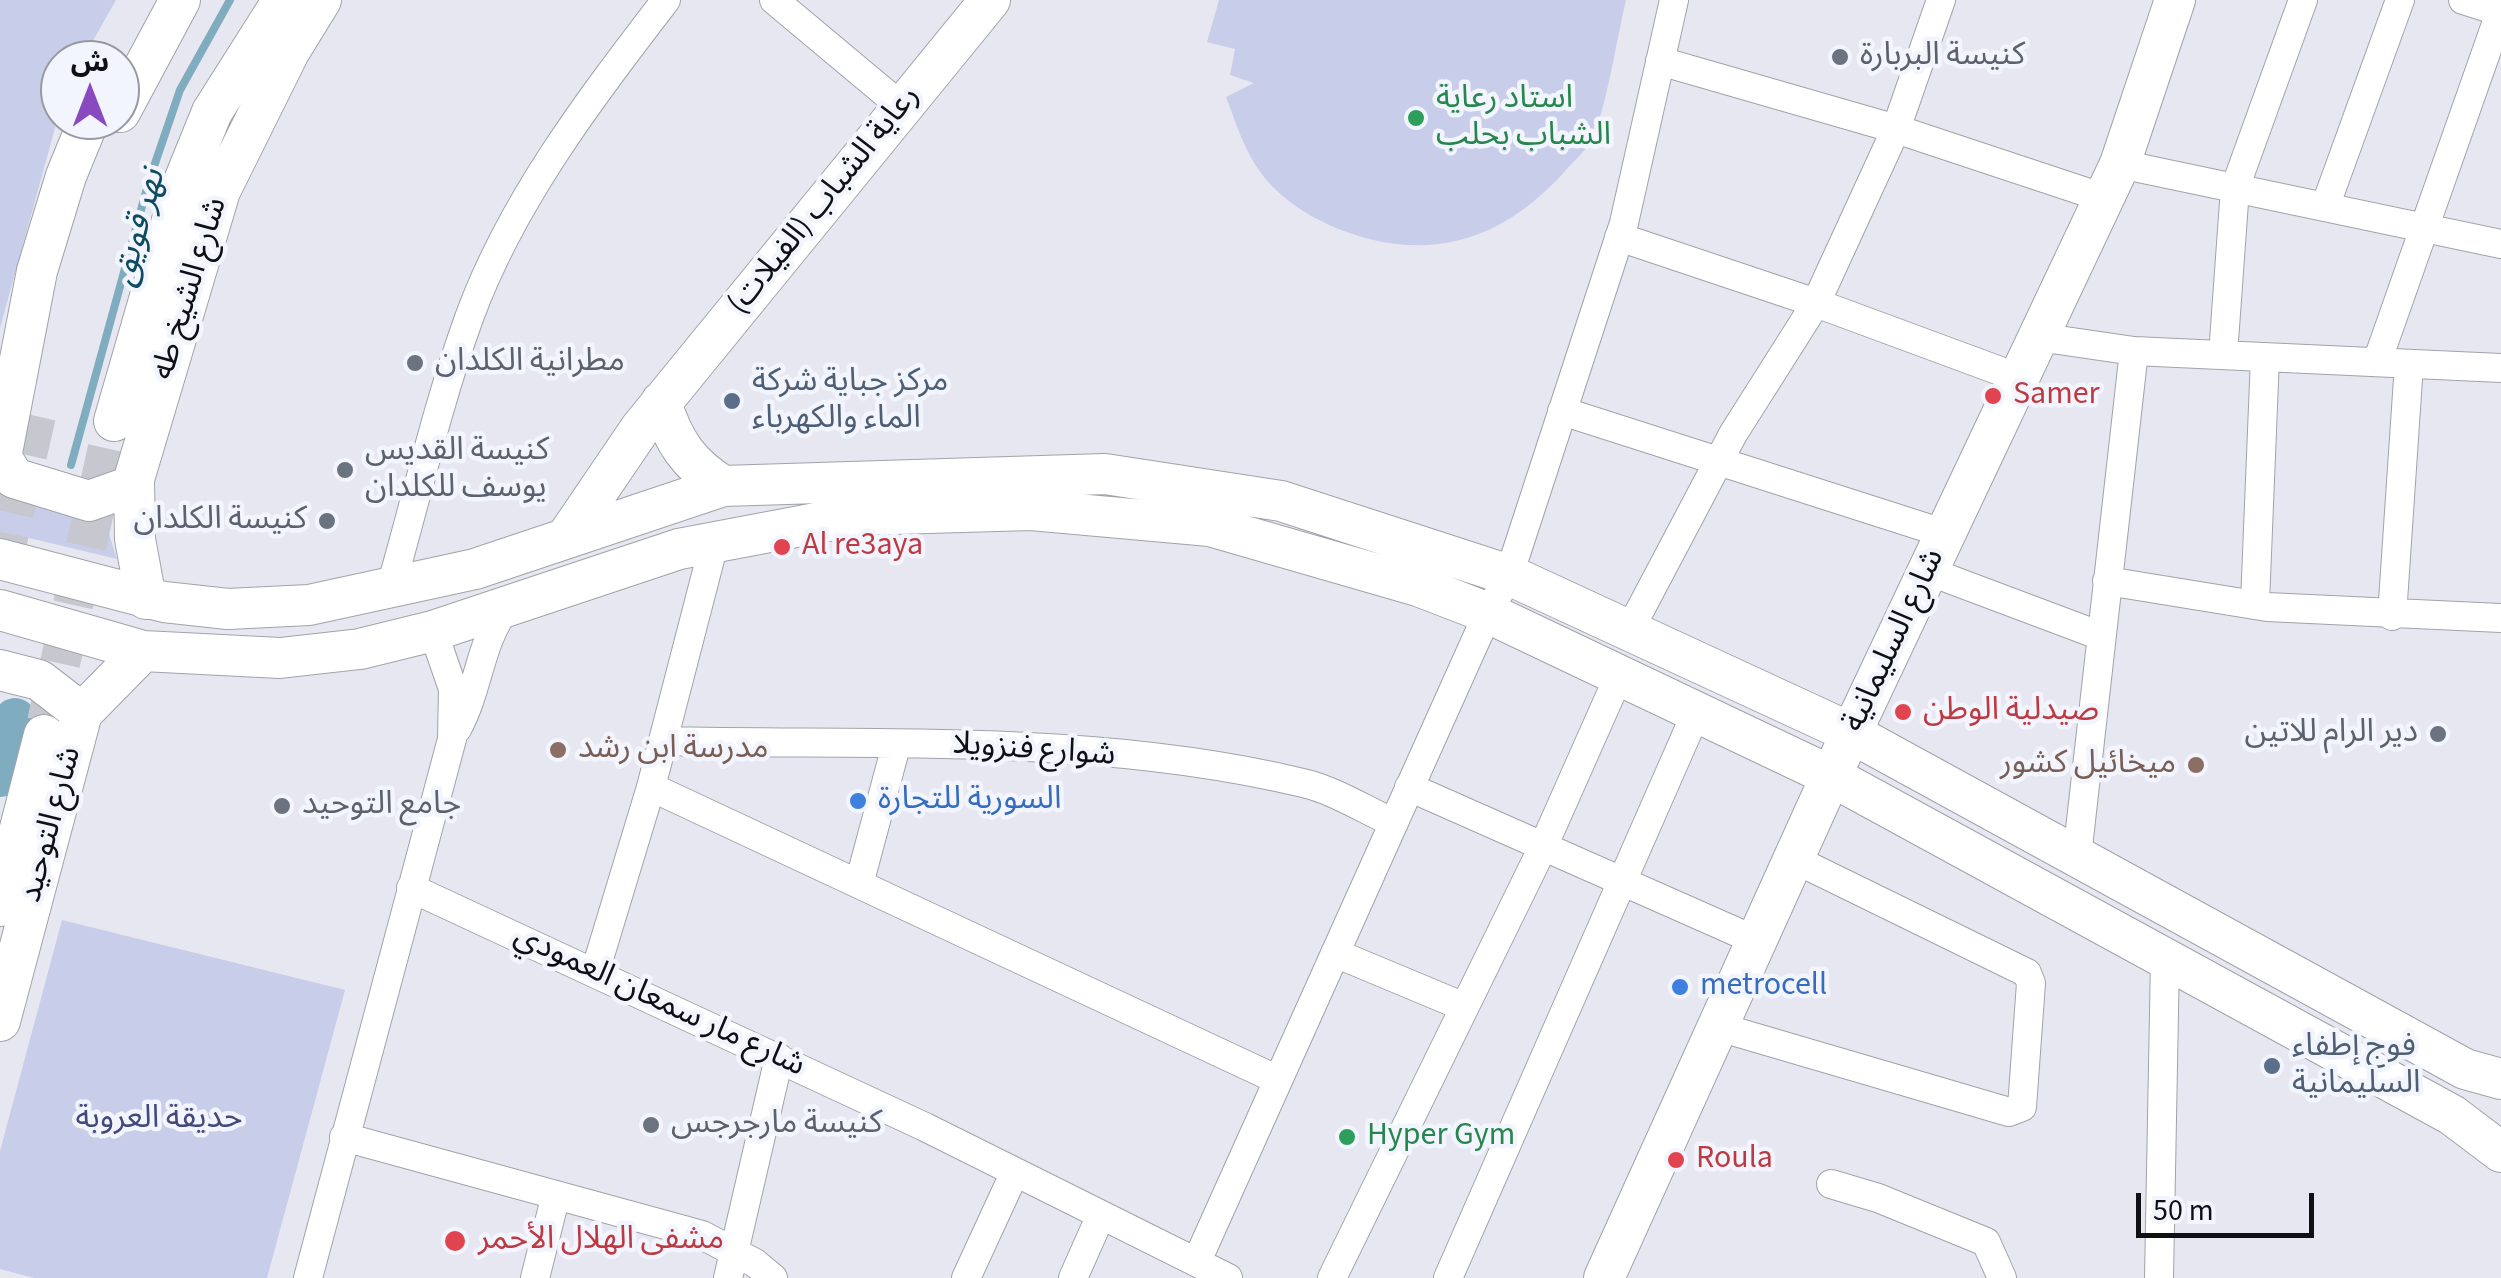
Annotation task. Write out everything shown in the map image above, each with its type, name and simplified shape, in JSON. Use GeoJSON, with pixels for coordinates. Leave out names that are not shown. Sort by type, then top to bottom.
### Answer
{"type":"FeatureCollection","features":[{"type":"Feature","properties":{"kind":"main road"},"geometry":{"type":"LineString","coordinates":[[132,40],[157,0]]}},
{"type":"Feature","properties":{"kind":"main road"},"geometry":{"type":"LineString","coordinates":[[140,75],[180,0]]}},
{"type":"Feature","properties":{"kind":"main road"},"geometry":{"type":"LineString","coordinates":[[114,421],[182,186],[212,112],[284,0]]}},
{"type":"Feature","properties":{"kind":"main road","name":"شارع الشيخ طه"},"geometry":{"type":"LineString","coordinates":[[146,599],[135,540],[134,485],[220,192],[288,52],[321,0]]}},
{"type":"Feature","properties":{"kind":"main road","name":"رعاية الشباب (الفيلات)"},"geometry":{"type":"LineString","coordinates":[[566,538],[662,402],[990,0]]}},
{"type":"Feature","properties":{"kind":"main road","name":"شارع السليمانية"},"geometry":{"type":"LineString","coordinates":[[1604,1278],[1831,776],[2112,181],[2175,0]]}},
{"type":"Feature","properties":{"kind":"main road"},"geometry":{"type":"LineString","coordinates":[[81,140],[36,271],[1,462],[14,478],[88,501],[134,485]]}},
{"type":"Feature","properties":{"kind":"main road"},"geometry":{"type":"LineString","coordinates":[[38,407],[62,269],[109,140]]}},
{"type":"Feature","properties":{"kind":"main road"},"geometry":{"type":"LineString","coordinates":[[662,402],[672,438],[696,469],[723,486]]}},
{"type":"Feature","properties":{"kind":"main road"},"geometry":{"type":"LineString","coordinates":[[0,558],[146,599],[228,609],[309,605],[390,590],[474,569],[723,486],[1106,474],[1281,501],[1509,575],[1852,734],[2466,1069],[2501,1079]]}},
{"type":"Feature","properties":{"kind":"main road"},"geometry":{"type":"LineString","coordinates":[[0,610],[142,651],[280,658],[360,649],[433,631],[640,560],[715,540],[858,515],[1031,510],[1210,526],[1418,586],[1488,613],[1831,776],[2452,1116],[2501,1152]]}},
{"type":"Feature","properties":{"kind":"main road","name":"شارع التوحيد"},"geometry":{"type":"LineString","coordinates":[[0,1021],[82,712],[142,651]]}},
{"type":"Feature","properties":{"kind":"main road"},"geometry":{"type":"LineString","coordinates":[[0,670],[40,680],[82,712]]}},
{"type":"Feature","properties":{"kind":"main road"},"geometry":{"type":"LineString","coordinates":[[0,906],[44,736]]}},
{"type":"Feature","properties":{"kind":"street"},"geometry":{"type":"LineString","coordinates":[[390,590],[470,317],[516,218],[582,110],[666,0]]}},
{"type":"Feature","properties":{"kind":"street"},"geometry":{"type":"LineString","coordinates":[[774,0],[902,108]]}},
{"type":"Feature","properties":{"kind":"street"},"geometry":{"type":"LineString","coordinates":[[1211,1271],[1278,1080],[1488,613],[1509,575],[1620,237],[1674,0]]}},
{"type":"Feature","properties":{"kind":"street"},"geometry":{"type":"LineString","coordinates":[[1630,631],[1720,459],[1816,302],[1896,130],[1941,0]]}},
{"type":"Feature","properties":{"kind":"street"},"geometry":{"type":"LineString","coordinates":[[2223,356],[2236,188],[2303,0]]}},
{"type":"Feature","properties":{"kind":"street"},"geometry":{"type":"LineString","coordinates":[[2325,207],[2400,0]]}},
{"type":"Feature","properties":{"kind":"street"},"geometry":{"type":"LineString","coordinates":[[2377,362],[2501,11],[2463,0]]}},
{"type":"Feature","properties":{"kind":"street"},"geometry":{"type":"LineString","coordinates":[[1660,61],[1896,130],[2112,181],[2236,188],[2501,244]]}},
{"type":"Feature","properties":{"kind":"street"},"geometry":{"type":"LineString","coordinates":[[1620,237],[1816,302],[2020,378]]}},
{"type":"Feature","properties":{"kind":"street"},"geometry":{"type":"LineString","coordinates":[[2038,337],[2134,351],[2501,368]]}},
{"type":"Feature","properties":{"kind":"street"},"geometry":{"type":"LineString","coordinates":[[2077,856],[2134,351]]}},
{"type":"Feature","properties":{"kind":"street"},"geometry":{"type":"LineString","coordinates":[[2254,603],[2265,357]]}},
{"type":"Feature","properties":{"kind":"street"},"geometry":{"type":"LineString","coordinates":[[2392,616],[2408,364]]}},
{"type":"Feature","properties":{"kind":"street"},"geometry":{"type":"LineString","coordinates":[[1562,411],[1946,534]]}},
{"type":"Feature","properties":{"kind":"street"},"geometry":{"type":"LineString","coordinates":[[595,972],[663,741],[715,540]]}},
{"type":"Feature","properties":{"kind":"street"},"geometry":{"type":"LineString","coordinates":[[1928,571],[2100,636]]}},
{"type":"Feature","properties":{"kind":"street"},"geometry":{"type":"LineString","coordinates":[[2107,581],[2254,603],[2392,616],[2501,618]]}},
{"type":"Feature","properties":{"kind":"street"},"geometry":{"type":"LineString","coordinates":[[308,1278],[452,738],[476,688],[490,633],[507,607]]}},
{"type":"Feature","properties":{"kind":"street"},"geometry":{"type":"LineString","coordinates":[[433,631],[453,688],[452,738]]}},
{"type":"Feature","properties":{"kind":"street"},"geometry":{"type":"LineString","coordinates":[[1332,1278],[1543,847],[1618,678]]}},
{"type":"Feature","properties":{"kind":"street"},"geometry":{"type":"LineString","coordinates":[[1448,1278],[1696,713]]}},
{"type":"Feature","properties":{"kind":"street","name":"شوارع فنزويلا"},"geometry":{"type":"LineString","coordinates":[[663,741],[980,744],[1194,763],[1307,784],[1394,823]]}},
{"type":"Feature","properties":{"kind":"street"},"geometry":{"type":"LineString","coordinates":[[859,884],[896,746]]}},
{"type":"Feature","properties":{"kind":"street"},"geometry":{"type":"LineString","coordinates":[[650,787],[1278,1080]]}},
{"type":"Feature","properties":{"kind":"street"},"geometry":{"type":"LineString","coordinates":[[1409,788],[1757,941]]}},
{"type":"Feature","properties":{"kind":"street"},"geometry":{"type":"LineString","coordinates":[[1719,1027],[2009,1112],[2022,1107],[2031,983],[2027,973],[1794,859]]}},
{"type":"Feature","properties":{"kind":"street","name":"شارع مار سمعان العمودي"},"geometry":{"type":"LineString","coordinates":[[411,888],[779,1058],[1211,1271]]}},
{"type":"Feature","properties":{"kind":"street"},"geometry":{"type":"LineString","coordinates":[[1336,953],[1462,1006]]}},
{"type":"Feature","properties":{"kind":"street"},"geometry":{"type":"LineString","coordinates":[[2159,1278],[2165,958]]}},
{"type":"Feature","properties":{"kind":"street"},"geometry":{"type":"LineString","coordinates":[[732,1264],[779,1058]]}},
{"type":"Feature","properties":{"kind":"street"},"geometry":{"type":"LineString","coordinates":[[344,1137],[702,1235],[732,1264],[773,1278]]}},
{"type":"Feature","properties":{"kind":"street"},"geometry":{"type":"LineString","coordinates":[[966,1278],[1014,1174]]}},
{"type":"Feature","properties":{"kind":"street"},"geometry":{"type":"LineString","coordinates":[[1831,1184],[1878,1198],[1986,1242],[2002,1278]]}},
{"type":"Feature","properties":{"kind":"street"},"geometry":{"type":"LineString","coordinates":[[535,1278],[556,1196]]}},
{"type":"Feature","properties":{"kind":"street"},"geometry":{"type":"LineString","coordinates":[[1073,1278],[1101,1215]]}},
{"type":"Feature","properties":{"kind":"green space"},"geometry":{"type":"Polygon","coordinates":[[[0,0],[116,0],[93,40],[40,40],[40,140],[52,140],[0,328],[0,0]]]}},
{"type":"Feature","properties":{"kind":"green space","name":"استاد رعاية الشباب بحلب"},"geometry":{"type":"Polygon","coordinates":[[[1219,0],[1626,0],[1601,113],[1591,141],[1579,156],[1542,194],[1491,229],[1464,239],[1405,245],[1374,240],[1319,220],[1287,200],[1261,173],[1245,146],[1226,97],[1254,83],[1230,75],[1235,49],[1207,42],[1219,0]]]}},
{"type":"Feature","properties":{"kind":"green space"},"geometry":{"type":"Polygon","coordinates":[[[9,491],[81,517],[104,518],[117,559],[0,531],[0,499],[9,491]]]}},
{"type":"Feature","properties":{"kind":"green space","name":"حديقة العروبة"},"geometry":{"type":"Polygon","coordinates":[[[62,920],[345,990],[267,1278],[34,1278],[0,1269],[0,1151],[62,920]]]}},
{"type":"Feature","properties":{"kind":"waterway","name":"نهر قويق"},"geometry":{"type":"LineString","coordinates":[[71,465],[149,181],[180,90],[230,0]]}},
{"type":"Feature","properties":{"kind":"waterway","name":"نهر قويق"},"geometry":{"type":"LineString","coordinates":[[0,776],[15,719]]}},
{"type":"Feature","properties":{"kind":"tunnel"},"geometry":{"type":"LineString","coordinates":[[0,572],[38,407]]}},
{"type":"Feature","properties":{"kind":"tunnel"},"geometry":{"type":"LineString","coordinates":[[47,722],[114,421]]}},
{"type":"Feature","properties":{"kind":"place","name":"كنيسة البربارة"},"geometry":{"type":"Point","coordinates":[1840,57]}},
{"type":"Feature","properties":{"kind":"place","name":"استاد رعاية الشباب بحلب"},"geometry":{"type":"Point","coordinates":[1416,118]}},
{"type":"Feature","properties":{"kind":"place","name":"مطرانية الكلدان"},"geometry":{"type":"Point","coordinates":[415,363]}},
{"type":"Feature","properties":{"kind":"place","name":"Samer"},"geometry":{"type":"Point","coordinates":[1993,396]}},
{"type":"Feature","properties":{"kind":"place","name":"مركز جباية شركة الماء والكهرباء"},"geometry":{"type":"Point","coordinates":[732,401]}},
{"type":"Feature","properties":{"kind":"place","name":"كنيسة القديس يوسف للكلدان"},"geometry":{"type":"Point","coordinates":[345,470]}},
{"type":"Feature","properties":{"kind":"place","name":"كنيسة الكلدان"},"geometry":{"type":"Point","coordinates":[327,521]}},
{"type":"Feature","properties":{"kind":"place","name":"Al re3aya"},"geometry":{"type":"Point","coordinates":[782,547]}},
{"type":"Feature","properties":{"kind":"place","name":"صيدلية الوطن"},"geometry":{"type":"Point","coordinates":[1903,712]}},
{"type":"Feature","properties":{"kind":"place","name":"دير الرام للاتين"},"geometry":{"type":"Point","coordinates":[2438,734]}},
{"type":"Feature","properties":{"kind":"place","name":"مدرسة ابن رشد"},"geometry":{"type":"Point","coordinates":[558,750]}},
{"type":"Feature","properties":{"kind":"place","name":"ميخائيل كشور"},"geometry":{"type":"Point","coordinates":[2196,765]}},
{"type":"Feature","properties":{"kind":"place","name":"السورية للتجارة"},"geometry":{"type":"Point","coordinates":[858,801]}},
{"type":"Feature","properties":{"kind":"place","name":"جامع التوحيد"},"geometry":{"type":"Point","coordinates":[282,806]}},
{"type":"Feature","properties":{"kind":"place","name":"metrocell"},"geometry":{"type":"Point","coordinates":[1680,987]}},
{"type":"Feature","properties":{"kind":"place","name":"فوج إطفاء السليمانية"},"geometry":{"type":"Point","coordinates":[2272,1066]}},
{"type":"Feature","properties":{"kind":"place","name":"كنيسة مارجرجس"},"geometry":{"type":"Point","coordinates":[651,1125]}},
{"type":"Feature","properties":{"kind":"place","name":"Hyper Gym"},"geometry":{"type":"Point","coordinates":[1347,1137]}},
{"type":"Feature","properties":{"kind":"place","name":"Roula"},"geometry":{"type":"Point","coordinates":[1676,1160]}},
{"type":"Feature","properties":{"kind":"place","name":"مشفى الهلال الأحمر"},"geometry":{"type":"Point","coordinates":[455,1241]}}]}
